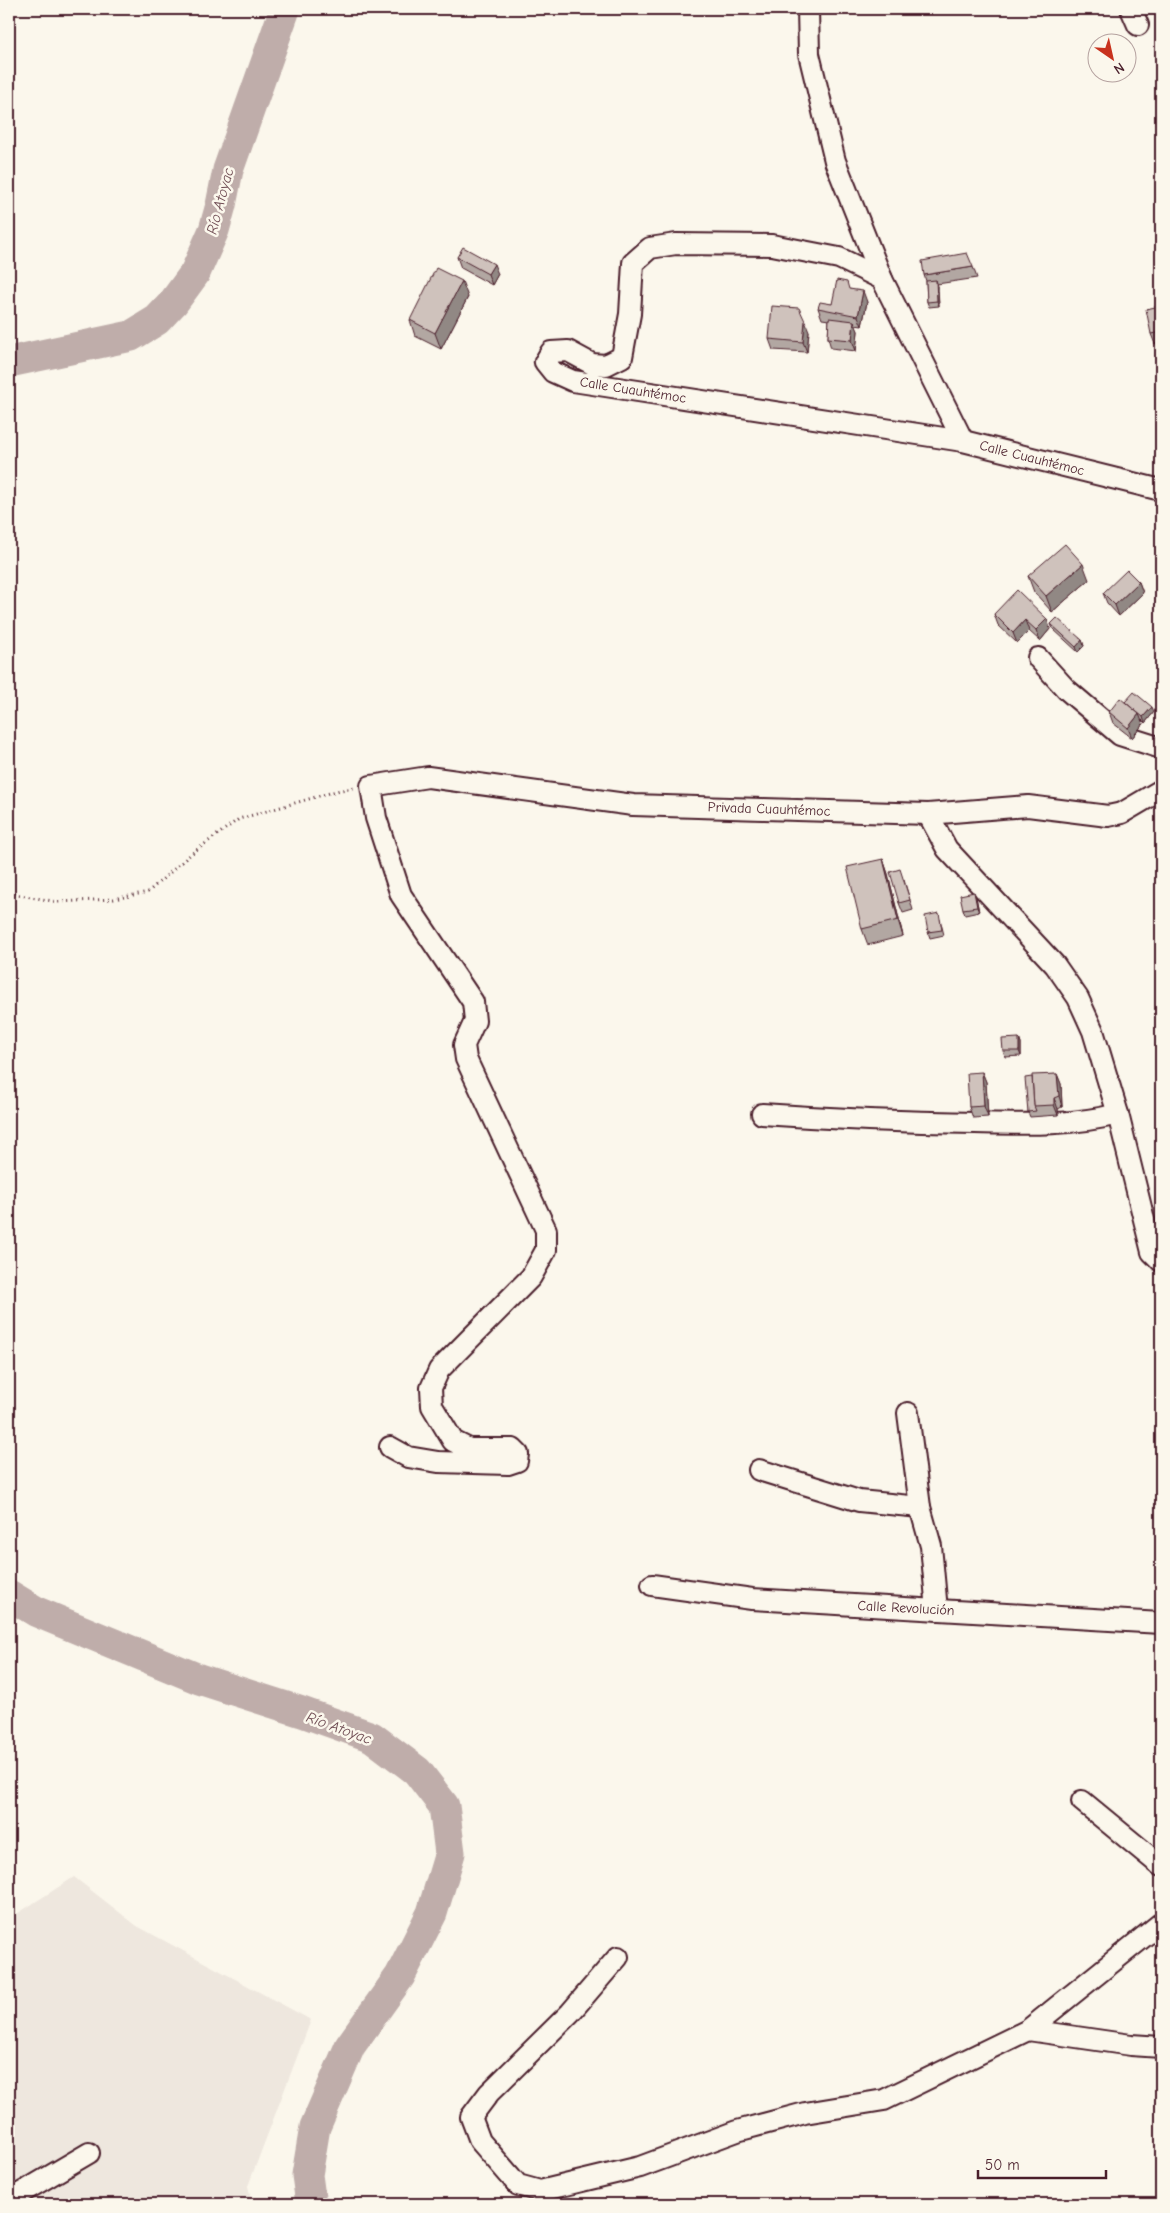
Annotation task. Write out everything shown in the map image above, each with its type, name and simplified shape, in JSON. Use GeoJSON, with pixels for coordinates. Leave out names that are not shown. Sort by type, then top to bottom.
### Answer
{"type":"FeatureCollection","features":[{"type":"Feature","properties":{"kind":"street"},"geometry":{"type":"LineString","coordinates":[[808,9],[809,54],[835,161],[882,279],[956,422],[963,441]]}},
{"type":"Feature","properties":{"kind":"street","name":"Calle Cuauhtémoc"},"geometry":{"type":"LineString","coordinates":[[882,279],[839,258],[772,245],[676,244],[650,248],[633,263],[630,314],[622,357],[606,365],[592,364],[568,351],[551,352],[545,362],[553,372],[573,381],[963,441],[1161,490]]}},
{"type":"Feature","properties":{"kind":"street"},"geometry":{"type":"LineString","coordinates":[[1038,658],[1066,689],[1120,735],[1161,748]]}},
{"type":"Feature","properties":{"kind":"street","name":"Privada Cuauhtémoc"},"geometry":{"type":"LineString","coordinates":[[371,786],[428,777],[633,805],[928,814],[1028,806],[1108,816],[1122,813],[1161,790]]}},
{"type":"Feature","properties":{"kind":"street"},"geometry":{"type":"LineString","coordinates":[[371,786],[376,818],[401,895],[473,1002],[474,1021],[464,1045],[466,1059],[546,1230],[546,1250],[531,1277],[439,1370],[432,1388],[432,1406],[453,1441],[469,1449],[513,1449],[518,1454],[517,1461],[508,1464],[438,1462],[408,1457],[390,1448]]}},
{"type":"Feature","properties":{"kind":"street"},"geometry":{"type":"LineString","coordinates":[[928,814],[947,849],[1055,965],[1078,998],[1093,1031],[1118,1114],[1152,1252],[1161,1261]]}},
{"type":"Feature","properties":{"kind":"street"},"geometry":{"type":"LineString","coordinates":[[762,1114],[871,1121],[1030,1124],[1091,1121],[1118,1114]]}},
{"type":"Feature","properties":{"kind":"street"},"geometry":{"type":"LineString","coordinates":[[908,1413],[920,1507],[931,1546],[937,1610]]}},
{"type":"Feature","properties":{"kind":"street"},"geometry":{"type":"LineString","coordinates":[[759,1470],[858,1501],[920,1507]]}},
{"type":"Feature","properties":{"kind":"street","name":"Calle Revolución"},"geometry":{"type":"LineString","coordinates":[[652,1585],[752,1599],[1161,1622]]}},
{"type":"Feature","properties":{"kind":"street"},"geometry":{"type":"LineString","coordinates":[[1082,1801],[1161,1866]]}},
{"type":"Feature","properties":{"kind":"street"},"geometry":{"type":"LineString","coordinates":[[618,1957],[570,2013],[490,2093],[472,2117],[480,2141],[518,2185],[540,2191],[640,2167],[737,2131],[805,2113],[884,2100],[1028,2030],[1161,1923]]}},
{"type":"Feature","properties":{"kind":"street"},"geometry":{"type":"LineString","coordinates":[[1028,2030],[1131,2045],[1161,2047]]}},
{"type":"Feature","properties":{"kind":"street"},"geometry":{"type":"LineString","coordinates":[[9,2200],[89,2154]]}},
{"type":"Feature","properties":{"kind":"path"},"geometry":{"type":"LineString","coordinates":[[9,893],[58,902],[114,899],[148,892],[191,854],[239,819],[340,790],[371,786]]}},
{"type":"Feature","properties":{"kind":"shaded area"},"geometry":{"type":"Polygon","coordinates":[[[74,1877],[137,1926],[311,2020],[248,2186],[252,2204],[9,2204],[9,1919],[74,1877]]]}},
{"type":"Feature","properties":{"kind":"building"},"geometry":{"type":"Polygon","coordinates":[[[463,247],[494,264],[488,274],[457,257],[463,247]]]}},
{"type":"Feature","properties":{"kind":"building"},"geometry":{"type":"Polygon","coordinates":[[[967,253],[973,267],[924,275],[922,261],[967,253]]]}},
{"type":"Feature","properties":{"kind":"building"},"geometry":{"type":"Polygon","coordinates":[[[436,268],[462,281],[435,333],[410,320],[436,268]]]}},
{"type":"Feature","properties":{"kind":"building"},"geometry":{"type":"Polygon","coordinates":[[[837,280],[847,282],[849,289],[863,291],[858,316],[818,308],[820,302],[832,304],[837,280]]]}},
{"type":"Feature","properties":{"kind":"building"},"geometry":{"type":"Polygon","coordinates":[[[936,280],[937,301],[927,302],[926,281],[936,280]]]}},
{"type":"Feature","properties":{"kind":"building"},"geometry":{"type":"Polygon","coordinates":[[[772,306],[799,308],[805,321],[803,342],[769,339],[772,306]]]}},
{"type":"Feature","properties":{"kind":"building"},"geometry":{"type":"Polygon","coordinates":[[[1160,306],[1161,332],[1151,334],[1146,309],[1160,306]]]}},
{"type":"Feature","properties":{"kind":"building"},"geometry":{"type":"Polygon","coordinates":[[[829,318],[854,321],[852,340],[828,338],[829,318]]]}},
{"type":"Feature","properties":{"kind":"building"},"geometry":{"type":"Polygon","coordinates":[[[1065,544],[1083,564],[1046,596],[1028,576],[1065,544]]]}},
{"type":"Feature","properties":{"kind":"building"},"geometry":{"type":"Polygon","coordinates":[[[1127,570],[1139,582],[1115,605],[1103,593],[1127,570]]]}},
{"type":"Feature","properties":{"kind":"building"},"geometry":{"type":"Polygon","coordinates":[[[1017,590],[1047,619],[1036,630],[1025,620],[1013,633],[994,614],[1017,590]]]}},
{"type":"Feature","properties":{"kind":"building"},"geometry":{"type":"Polygon","coordinates":[[[1057,618],[1082,640],[1076,647],[1051,624],[1057,618]]]}},
{"type":"Feature","properties":{"kind":"building"},"geometry":{"type":"Polygon","coordinates":[[[1134,692],[1152,707],[1143,717],[1125,702],[1134,692]]]}},
{"type":"Feature","properties":{"kind":"building"},"geometry":{"type":"Polygon","coordinates":[[[1120,698],[1139,714],[1128,728],[1109,712],[1120,698]]]}},
{"type":"Feature","properties":{"kind":"building"},"geometry":{"type":"Polygon","coordinates":[[[883,859],[898,920],[862,929],[847,867],[883,859]]]}},
{"type":"Feature","properties":{"kind":"building"},"geometry":{"type":"Polygon","coordinates":[[[900,869],[910,900],[899,903],[890,872],[900,869]]]}},
{"type":"Feature","properties":{"kind":"building"},"geometry":{"type":"Polygon","coordinates":[[[974,892],[977,907],[963,909],[960,895],[974,892]]]}},
{"type":"Feature","properties":{"kind":"building"},"geometry":{"type":"Polygon","coordinates":[[[939,913],[942,930],[928,932],[925,916],[939,913]]]}},
{"type":"Feature","properties":{"kind":"building"},"geometry":{"type":"Polygon","coordinates":[[[1019,1038],[1019,1051],[1003,1051],[1002,1039],[1019,1038]]]}},
{"type":"Feature","properties":{"kind":"building"},"geometry":{"type":"Polygon","coordinates":[[[982,1072],[984,1106],[969,1107],[967,1073],[982,1072]]]}},
{"type":"Feature","properties":{"kind":"building"},"geometry":{"type":"Polygon","coordinates":[[[1057,1074],[1059,1096],[1054,1098],[1054,1105],[1034,1106],[1032,1075],[1057,1074]]]}},
{"type":"Feature","properties":{"kind":"building"},"geometry":{"type":"Polygon","coordinates":[[[1032,1077],[1036,1111],[1028,1112],[1025,1078],[1032,1077]]]}},
{"type":"Feature","properties":{"kind":"waterway","name":"Río Atoyac"},"geometry":{"type":"LineString","coordinates":[[9,362],[131,336],[157,320],[173,303],[195,273],[214,230],[228,170],[285,9]]}},
{"type":"Feature","properties":{"kind":"waterway","name":"Río Atoyac"},"geometry":{"type":"LineString","coordinates":[[9,1595],[37,1612],[199,1679],[372,1737],[417,1771],[444,1806],[450,1853],[432,1913],[400,1976],[350,2046],[315,2127],[307,2175],[311,2204]]}}]}
